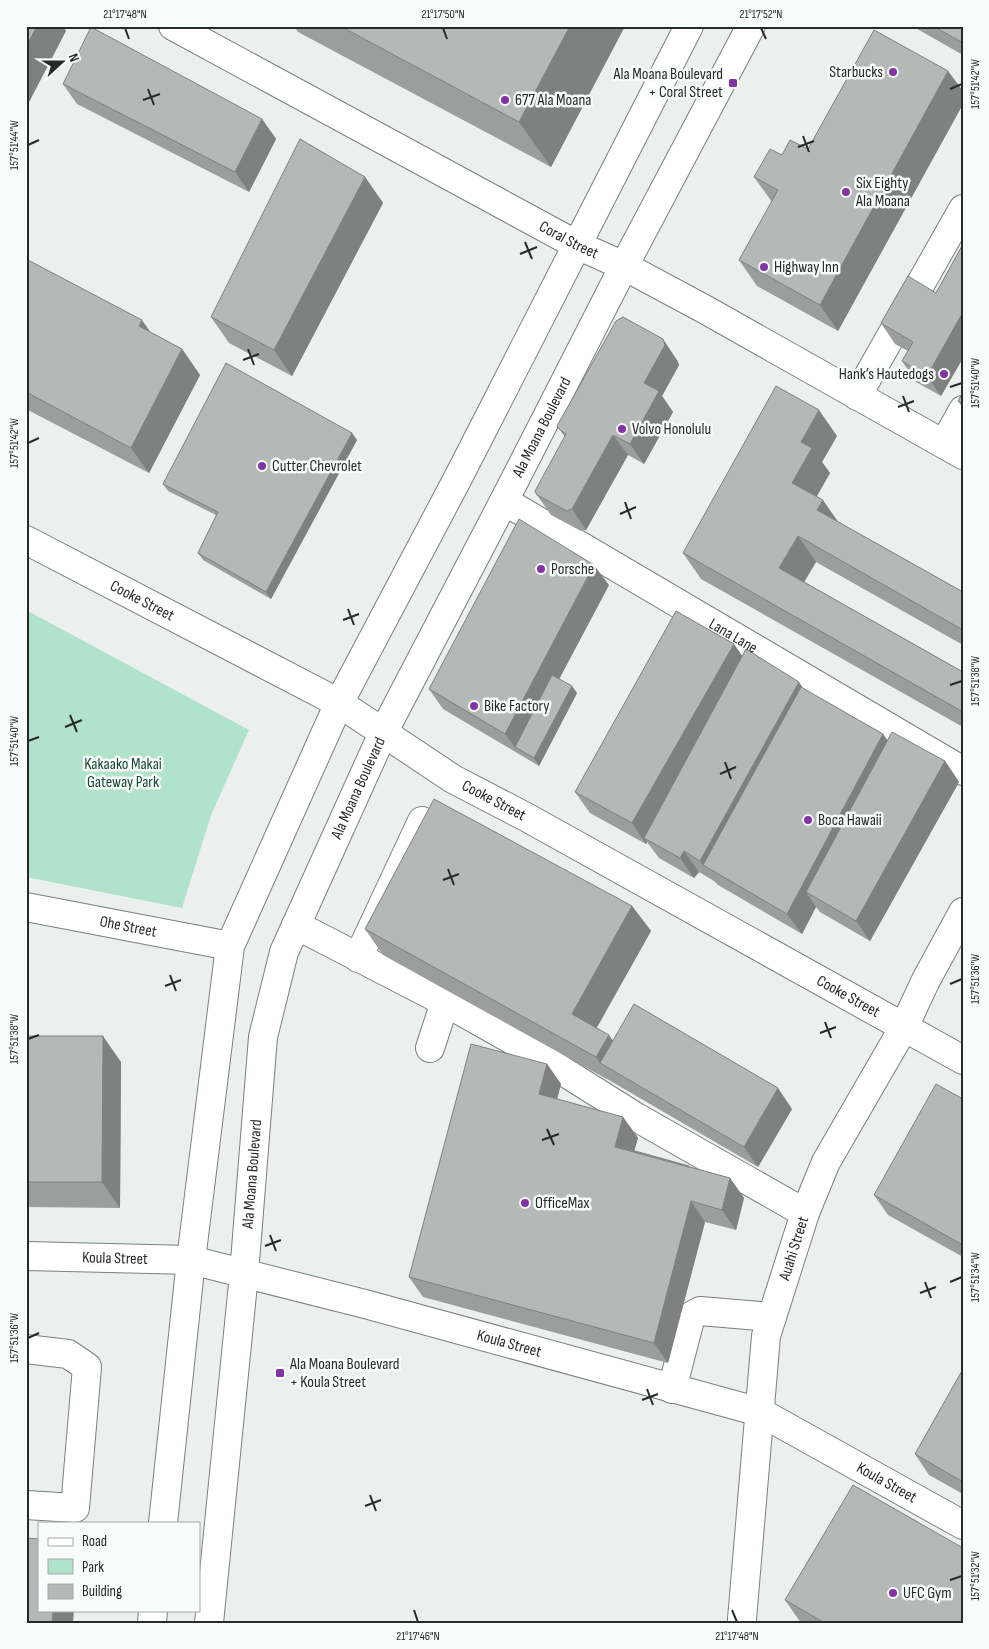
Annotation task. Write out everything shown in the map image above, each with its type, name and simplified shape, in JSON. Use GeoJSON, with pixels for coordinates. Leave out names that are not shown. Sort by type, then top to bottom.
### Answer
{"type":"FeatureCollection","features":[{"type":"Feature","properties":{"kind":"street","name":"Coral Street"},"geometry":{"type":"LineString","coordinates":[[173,26],[577,245],[624,266],[706,310],[953,450]]}},
{"type":"Feature","properties":{"kind":"street"},"geometry":{"type":"LineString","coordinates":[[163,1522],[191,1260],[230,946],[340,703],[459,476],[689,26]]}},
{"type":"Feature","properties":{"kind":"street","name":"Ala Moana Boulevard"},"geometry":{"type":"LineString","coordinates":[[209,1623],[244,1274],[263,1037],[284,952],[383,733],[624,266],[751,26]]}},
{"type":"Feature","properties":{"kind":"street"},"geometry":{"type":"LineString","coordinates":[[857,396],[963,209]]}},
{"type":"Feature","properties":{"kind":"street"},"geometry":{"type":"LineString","coordinates":[[953,450],[963,410]]}},
{"type":"Feature","properties":{"kind":"street","name":"Lana Lane"},"geometry":{"type":"LineString","coordinates":[[504,501],[963,771]]}},
{"type":"Feature","properties":{"kind":"street","name":"Cooke Street"},"geometry":{"type":"LineString","coordinates":[[26,540],[340,703],[453,779],[526,817],[963,1060]]}},
{"type":"Feature","properties":{"kind":"street"},"geometry":{"type":"LineString","coordinates":[[358,958],[422,821]]}},
{"type":"Feature","properties":{"kind":"street","name":"Ohe Street"},"geometry":{"type":"LineString","coordinates":[[26,907],[230,946]]}},
{"type":"Feature","properties":{"kind":"street","name":"Auahi Street"},"geometry":{"type":"LineString","coordinates":[[742,1619],[766,1336],[805,1212],[826,1162],[904,1027],[926,980],[963,912]]}},
{"type":"Feature","properties":{"kind":"street"},"geometry":{"type":"LineString","coordinates":[[296,925],[445,1002],[523,1046],[636,1117],[805,1212]]}},
{"type":"Feature","properties":{"kind":"street"},"geometry":{"type":"LineString","coordinates":[[430,1048],[445,1002]]}},
{"type":"Feature","properties":{"kind":"street","name":"Koula Street"},"geometry":{"type":"LineString","coordinates":[[26,1256],[191,1260],[365,1304],[760,1412],[963,1526]]}},
{"type":"Feature","properties":{"kind":"street"},"geometry":{"type":"LineString","coordinates":[[672,1389],[691,1316],[700,1311],[772,1317]]}},
{"type":"Feature","properties":{"kind":"street"},"geometry":{"type":"LineString","coordinates":[[26,1350],[68,1354],[87,1367],[75,1508],[26,1505]]}},
{"type":"Feature","properties":{"kind":"green space","name":"Kakaako Makai Gateway Park"},"geometry":{"type":"Polygon","coordinates":[[[26,610],[249,730],[211,815],[182,908],[26,877],[26,610]]]}},
{"type":"Feature","properties":{"kind":"building"},"geometry":{"type":"Polygon","coordinates":[[[26,26],[37,26],[26,47],[26,26]]]}},
{"type":"Feature","properties":{"kind":"building"},"geometry":{"type":"Polygon","coordinates":[[[340,26],[570,26],[519,122],[340,26]]]}},
{"type":"Feature","properties":{"kind":"building"},"geometry":{"type":"Polygon","coordinates":[[[933,26],[963,26],[963,43],[933,26]]]}},
{"type":"Feature","properties":{"kind":"building"},"geometry":{"type":"Polygon","coordinates":[[[91,27],[262,119],[235,172],[63,84],[91,27]]]}},
{"type":"Feature","properties":{"kind":"building","name":"Six Eighty Ala Moana"},"geometry":{"type":"Polygon","coordinates":[[[874,30],[948,71],[820,305],[739,260],[778,190],[754,177],[770,149],[782,155],[790,140],[808,149],[874,30]]]}},
{"type":"Feature","properties":{"kind":"building"},"geometry":{"type":"Polygon","coordinates":[[[300,139],[365,177],[274,350],[211,317],[300,139]]]}},
{"type":"Feature","properties":{"kind":"building"},"geometry":{"type":"Polygon","coordinates":[[[963,244],[963,312],[927,376],[902,361],[913,342],[881,323],[908,276],[936,293],[963,244]]]}},
{"type":"Feature","properties":{"kind":"building"},"geometry":{"type":"Polygon","coordinates":[[[26,259],[142,320],[139,326],[182,349],[131,448],[26,392],[26,259]]]}},
{"type":"Feature","properties":{"kind":"building"},"geometry":{"type":"Polygon","coordinates":[[[623,317],[663,339],[665,345],[644,383],[659,391],[630,444],[613,435],[572,509],[567,511],[537,495],[535,491],[566,434],[557,426],[616,321],[623,317]]]}},
{"type":"Feature","properties":{"kind":"building","name":"Cutter Chevrolet"},"geometry":{"type":"Polygon","coordinates":[[[226,363],[352,433],[266,592],[198,553],[218,512],[163,484],[226,363]]]}},
{"type":"Feature","properties":{"kind":"building"},"geometry":{"type":"Polygon","coordinates":[[[776,386],[819,410],[801,442],[812,448],[792,483],[823,500],[817,510],[963,592],[963,630],[798,536],[779,568],[963,672],[963,712],[683,553],[776,386]]]}},
{"type":"Feature","properties":{"kind":"building"},"geometry":{"type":"Polygon","coordinates":[[[963,392],[963,404],[958,401],[963,392]]]}},
{"type":"Feature","properties":{"kind":"building"},"geometry":{"type":"Polygon","coordinates":[[[519,519],[594,565],[505,734],[429,689],[519,519]]]}},
{"type":"Feature","properties":{"kind":"building"},"geometry":{"type":"Polygon","coordinates":[[[676,611],[734,644],[632,823],[575,792],[676,611]]]}},
{"type":"Feature","properties":{"kind":"building"},"geometry":{"type":"Polygon","coordinates":[[[746,649],[799,682],[700,861],[684,851],[680,858],[644,838],[746,649]]]}},
{"type":"Feature","properties":{"kind":"building"},"geometry":{"type":"Polygon","coordinates":[[[552,675],[572,686],[534,758],[515,747],[552,675]]]}},
{"type":"Feature","properties":{"kind":"building","name":"Boca Hawaii"},"geometry":{"type":"Polygon","coordinates":[[[801,687],[883,734],[787,914],[703,865],[801,687]]]}},
{"type":"Feature","properties":{"kind":"building"},"geometry":{"type":"Polygon","coordinates":[[[892,732],[945,761],[856,921],[806,892],[892,732]]]}},
{"type":"Feature","properties":{"kind":"building"},"geometry":{"type":"Polygon","coordinates":[[[434,799],[632,906],[572,1014],[609,1035],[596,1057],[365,929],[434,799]]]}},
{"type":"Feature","properties":{"kind":"building"},"geometry":{"type":"Polygon","coordinates":[[[634,1004],[778,1088],[744,1147],[600,1063],[634,1004]]]}},
{"type":"Feature","properties":{"kind":"building"},"geometry":{"type":"Polygon","coordinates":[[[26,1036],[103,1036],[102,1182],[26,1182],[26,1036]]]}},
{"type":"Feature","properties":{"kind":"building"},"geometry":{"type":"Polygon","coordinates":[[[471,1044],[547,1064],[539,1094],[623,1117],[615,1147],[730,1178],[722,1210],[691,1201],[654,1343],[409,1277],[471,1044]]]}},
{"type":"Feature","properties":{"kind":"building"},"geometry":{"type":"Polygon","coordinates":[[[936,1084],[963,1099],[963,1245],[874,1195],[936,1084]]]}},
{"type":"Feature","properties":{"kind":"building"},"geometry":{"type":"Polygon","coordinates":[[[628,1150],[689,1166],[689,1167],[628,1150]]]}},
{"type":"Feature","properties":{"kind":"building"},"geometry":{"type":"Polygon","coordinates":[[[963,1369],[963,1482],[915,1454],[963,1369]]]}},
{"type":"Feature","properties":{"kind":"building","name":"UFC Gym"},"geometry":{"type":"Polygon","coordinates":[[[853,1485],[963,1548],[963,1623],[825,1623],[785,1600],[853,1485]]]}},
{"type":"Feature","properties":{"kind":"building"},"geometry":{"type":"Polygon","coordinates":[[[26,1538],[38,1539],[38,1612],[53,1612],[52,1623],[26,1623],[26,1538]]]}},
{"type":"Feature","properties":{"kind":"place","name":"Starbucks"},"geometry":{"type":"Point","coordinates":[893,72]}},
{"type":"Feature","properties":{"kind":"place","name":"Ala Moana Boulevard + Coral Street"},"geometry":{"type":"Point","coordinates":[733,83]}},
{"type":"Feature","properties":{"kind":"place","name":"677 Ala Moana"},"geometry":{"type":"Point","coordinates":[505,100]}},
{"type":"Feature","properties":{"kind":"place","name":"Six Eighty Ala Moana"},"geometry":{"type":"Point","coordinates":[846,192]}},
{"type":"Feature","properties":{"kind":"place","name":"Highway Inn"},"geometry":{"type":"Point","coordinates":[764,267]}},
{"type":"Feature","properties":{"kind":"place","name":"Hank’s Hautedogs"},"geometry":{"type":"Point","coordinates":[944,374]}},
{"type":"Feature","properties":{"kind":"place","name":"Volvo Honolulu"},"geometry":{"type":"Point","coordinates":[622,429]}},
{"type":"Feature","properties":{"kind":"place","name":"Cutter Chevrolet"},"geometry":{"type":"Point","coordinates":[262,466]}},
{"type":"Feature","properties":{"kind":"place","name":"Porsche"},"geometry":{"type":"Point","coordinates":[541,569]}},
{"type":"Feature","properties":{"kind":"place","name":"Bike Factory"},"geometry":{"type":"Point","coordinates":[474,706]}},
{"type":"Feature","properties":{"kind":"place","name":"Boca Hawaii"},"geometry":{"type":"Point","coordinates":[808,820]}},
{"type":"Feature","properties":{"kind":"place","name":"OfficeMax"},"geometry":{"type":"Point","coordinates":[525,1203]}},
{"type":"Feature","properties":{"kind":"place","name":"Ala Moana Boulevard + Koula Street"},"geometry":{"type":"Point","coordinates":[280,1373]}},
{"type":"Feature","properties":{"kind":"place","name":"UFC Gym"},"geometry":{"type":"Point","coordinates":[893,1593]}}]}
